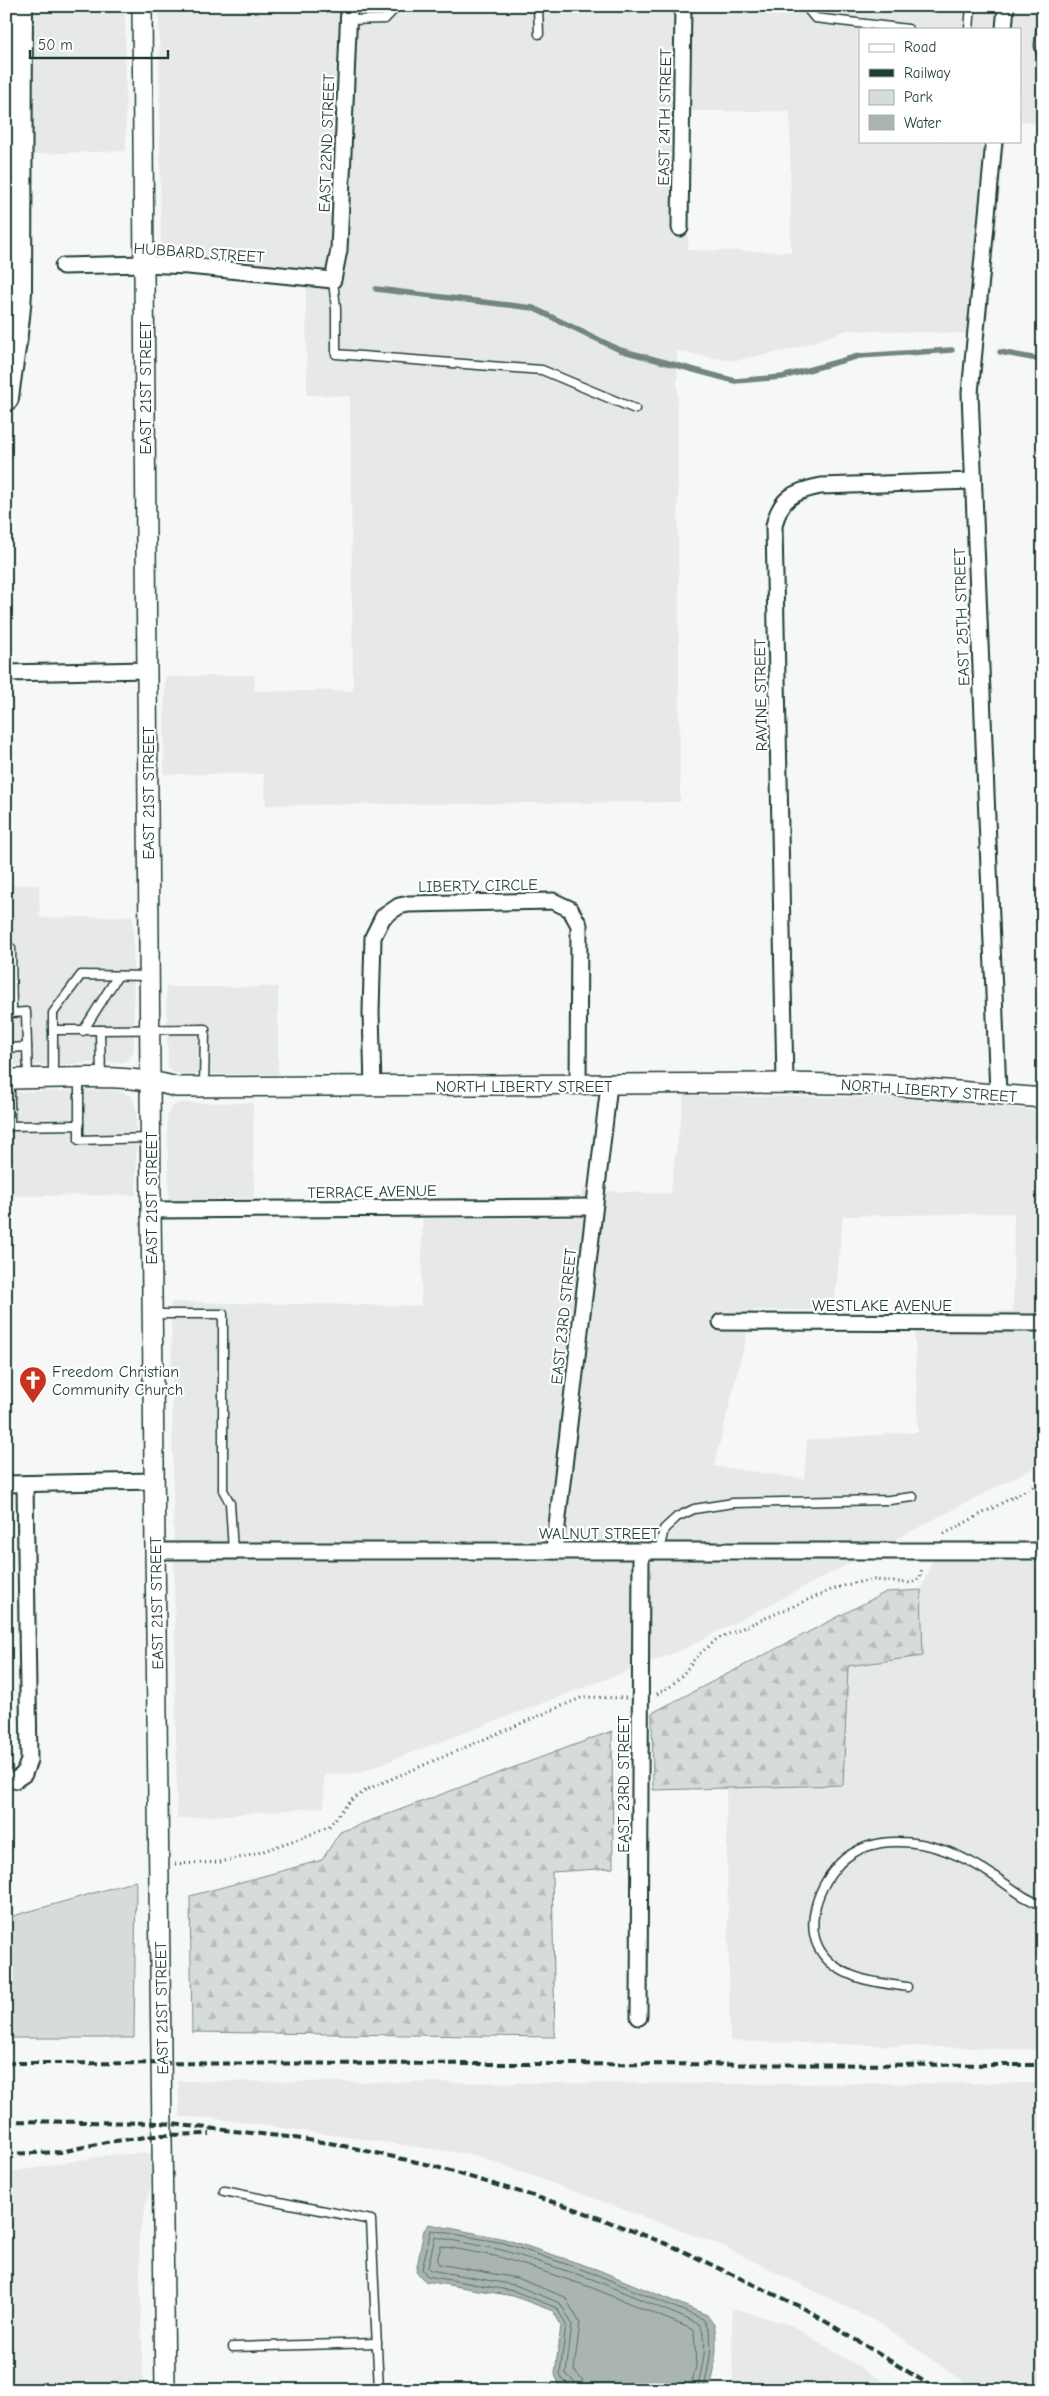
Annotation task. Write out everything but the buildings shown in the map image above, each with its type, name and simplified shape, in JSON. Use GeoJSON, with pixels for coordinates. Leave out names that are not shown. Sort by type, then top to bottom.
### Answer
{"type":"FeatureCollection","features":[{"type":"Feature","properties":{"kind":"highway"},"geometry":{"type":"LineString","coordinates":[[6,294],[12,340]]}},
{"type":"Feature","properties":{"kind":"main road"},"geometry":{"type":"LineString","coordinates":[[6,398],[12,340],[18,316],[20,265],[20,6]]}},
{"type":"Feature","properties":{"kind":"street","name":"EAST 21ST STREET"},"geometry":{"type":"LineString","coordinates":[[142,6],[152,1314],[165,2390]]}},
{"type":"Feature","properties":{"kind":"street","name":"EAST 24TH STREET"},"geometry":{"type":"LineString","coordinates":[[680,228],[683,6]]}},
{"type":"Feature","properties":{"kind":"street"},"geometry":{"type":"LineString","coordinates":[[1004,28],[1006,6]]}},
{"type":"Feature","properties":{"kind":"street","name":"EAST 22ND STREET"},"geometry":{"type":"LineString","coordinates":[[332,280],[340,250],[349,13]]}},
{"type":"Feature","properties":{"kind":"street","name":"EAST 25TH STREET"},"geometry":{"type":"LineString","coordinates":[[994,142],[970,393],[998,1093]]}},
{"type":"Feature","properties":{"kind":"street","name":"HUBBARD STREET"},"geometry":{"type":"LineString","coordinates":[[63,266],[144,264],[332,280]]}},
{"type":"Feature","properties":{"kind":"street","name":"RAVINE STREET"},"geometry":{"type":"LineString","coordinates":[[785,1083],[774,526],[777,512],[787,499],[801,490],[821,486],[973,481]]}},
{"type":"Feature","properties":{"kind":"street"},"geometry":{"type":"LineString","coordinates":[[6,673],[147,670]]}},
{"type":"Feature","properties":{"kind":"street","name":"LIBERTY CIRCLE"},"geometry":{"type":"LineString","coordinates":[[373,1087],[371,1012],[373,937],[383,917],[399,906],[409,904],[553,901],[570,909],[579,925],[578,1085]]}},
{"type":"Feature","properties":{"kind":"street","name":"NORTH LIBERTY STREET"},"geometry":{"type":"LineString","coordinates":[[15,1079],[101,1078],[151,1080],[177,1087],[785,1083],[886,1085],[1043,1098]]}},
{"type":"Feature","properties":{"kind":"street","name":"EAST 23RD STREET"},"geometry":{"type":"LineString","coordinates":[[554,1551],[609,1085]]}},
{"type":"Feature","properties":{"kind":"street","name":"TERRACE AVENUE"},"geometry":{"type":"LineString","coordinates":[[151,1210],[594,1206]]}},
{"type":"Feature","properties":{"kind":"street","name":"WESTLAKE AVENUE"},"geometry":{"type":"LineString","coordinates":[[721,1322],[1043,1322]]}},
{"type":"Feature","properties":{"kind":"street"},"geometry":{"type":"LineString","coordinates":[[6,1484],[154,1481]]}},
{"type":"Feature","properties":{"kind":"street"},"geometry":{"type":"LineString","coordinates":[[6,1780],[15,1780],[24,1774],[29,1760],[25,1484]]}},
{"type":"Feature","properties":{"kind":"street","name":"WALNUT STREET"},"geometry":{"type":"LineString","coordinates":[[155,1551],[1043,1552]]}},
{"type":"Feature","properties":{"kind":"street","name":"EAST 23RD STREET"},"geometry":{"type":"LineString","coordinates":[[640,2017],[641,1551]]}},
{"type":"Feature","properties":{"kind":"lane"},"geometry":{"type":"LineString","coordinates":[[349,13],[385,19],[397,6]]}},
{"type":"Feature","properties":{"kind":"lane"},"geometry":{"type":"LineString","coordinates":[[538,6],[539,34]]}},
{"type":"Feature","properties":{"kind":"lane"},"geometry":{"type":"LineString","coordinates":[[805,6],[815,18],[900,28]]}},
{"type":"Feature","properties":{"kind":"lane"},"geometry":{"type":"LineString","coordinates":[[969,28],[971,6]]}},
{"type":"Feature","properties":{"kind":"lane"},"geometry":{"type":"LineString","coordinates":[[1043,7],[1039,46],[1043,59]]}},
{"type":"Feature","properties":{"kind":"lane"},"geometry":{"type":"LineString","coordinates":[[332,280],[336,309],[336,354],[542,370],[635,410]]}},
{"type":"Feature","properties":{"kind":"lane"},"geometry":{"type":"LineString","coordinates":[[6,948],[11,948],[9,1013],[26,1012],[27,1048],[15,1079],[8,1126],[79,1124]]}},
{"type":"Feature","properties":{"kind":"lane"},"geometry":{"type":"LineString","coordinates":[[53,1078],[53,1013],[71,995],[81,975],[150,976]]}},
{"type":"Feature","properties":{"kind":"lane"},"geometry":{"type":"LineString","coordinates":[[83,1030],[91,1012],[118,977]]}},
{"type":"Feature","properties":{"kind":"lane"},"geometry":{"type":"LineString","coordinates":[[53,1030],[205,1029],[204,1087]]}},
{"type":"Feature","properties":{"kind":"lane"},"geometry":{"type":"LineString","coordinates":[[100,1030],[101,1078]]}},
{"type":"Feature","properties":{"kind":"lane"},"geometry":{"type":"LineString","coordinates":[[6,1048],[27,1048]]}},
{"type":"Feature","properties":{"kind":"lane"},"geometry":{"type":"LineString","coordinates":[[79,1078],[79,1140],[151,1138]]}},
{"type":"Feature","properties":{"kind":"lane"},"geometry":{"type":"LineString","coordinates":[[152,1314],[223,1314],[223,1490],[230,1503],[233,1551]]}},
{"type":"Feature","properties":{"kind":"lane"},"geometry":{"type":"LineString","coordinates":[[660,1551],[664,1529],[677,1517],[694,1509],[733,1503],[889,1500],[913,1497]]}},
{"type":"Feature","properties":{"kind":"lane"},"geometry":{"type":"LineString","coordinates":[[907,1987],[852,1976],[831,1964],[817,1943],[812,1928],[815,1906],[826,1883],[840,1863],[856,1852],[878,1842],[916,1842],[949,1851],[977,1865],[1032,1902],[1043,1905]]}},
{"type":"Feature","properties":{"kind":"lane"},"geometry":{"type":"LineString","coordinates":[[224,2191],[371,2220],[379,2390]]}},
{"type":"Feature","properties":{"kind":"lane"},"geometry":{"type":"LineString","coordinates":[[233,2347],[377,2342]]}},
{"type":"Feature","properties":{"kind":"path"},"geometry":{"type":"LineString","coordinates":[[160,1865],[220,1862],[252,1855],[329,1826],[350,1801],[370,1788],[583,1697],[641,1698],[660,1693],[671,1686],[696,1657],[717,1640],[853,1583],[874,1580],[912,1582],[920,1578],[928,1542],[1043,1481]]}},
{"type":"Feature","properties":{"kind":"shaded area"},"geometry":{"type":"Polygon","coordinates":[[[33,6],[125,6],[126,151],[27,154],[26,81],[34,39],[33,6]]]}},
{"type":"Feature","properties":{"kind":"shaded area"},"geometry":{"type":"Polygon","coordinates":[[[159,6],[1043,6],[1043,123],[1022,121],[1022,28],[859,28],[859,142],[1005,142],[986,334],[847,330],[790,350],[732,361],[677,351],[680,802],[266,805],[264,774],[164,774],[165,677],[255,675],[254,691],[353,691],[350,396],[307,395],[306,288],[161,272],[159,6]],[[690,111],[688,250],[791,252],[790,111],[690,111]]]}},
{"type":"Feature","properties":{"kind":"shaded area"},"geometry":{"type":"Polygon","coordinates":[[[6,885],[39,885],[40,918],[133,916],[134,1048],[132,1055],[124,1062],[6,1066],[6,885]]]}},
{"type":"Feature","properties":{"kind":"shaded area"},"geometry":{"type":"Polygon","coordinates":[[[166,987],[278,987],[278,1074],[180,1074],[172,1072],[168,1066],[166,987]]]}},
{"type":"Feature","properties":{"kind":"shaded area"},"geometry":{"type":"Polygon","coordinates":[[[114,1090],[132,1096],[136,1109],[136,1195],[6,1196],[6,1092],[114,1090]]]}},
{"type":"Feature","properties":{"kind":"shaded area"},"geometry":{"type":"Polygon","coordinates":[[[684,1096],[923,1098],[1043,1111],[1043,1463],[680,1651],[358,1773],[324,1774],[324,1807],[177,1819],[171,1302],[421,1306],[423,1218],[578,1218],[583,1190],[670,1194],[684,1096]],[[1014,1213],[843,1216],[834,1310],[753,1310],[714,1466],[804,1479],[807,1440],[918,1432],[914,1311],[1013,1311],[1014,1213]]]}},
{"type":"Feature","properties":{"kind":"shaded area"},"geometry":{"type":"Polygon","coordinates":[[[178,1103],[253,1103],[254,1198],[169,1201],[167,1117],[171,1108],[178,1103]]]}},
{"type":"Feature","properties":{"kind":"shaded area"},"geometry":{"type":"Polygon","coordinates":[[[1043,1546],[1043,2050],[730,2041],[726,1788],[842,1785],[848,1665],[923,1656],[921,1590],[938,1547],[1043,1546]]]}},
{"type":"Feature","properties":{"kind":"shaded area"},"geometry":{"type":"Polygon","coordinates":[[[178,2081],[722,2084],[1043,2083],[1043,2390],[975,2390],[883,2325],[721,2245],[475,2155],[213,2118],[180,2117],[178,2081]]]}},
{"type":"Feature","properties":{"kind":"shaded area"},"geometry":{"type":"Polygon","coordinates":[[[152,2153],[151,2183],[139,2235],[143,2390],[6,2390],[6,2173],[110,2155],[152,2153]]]}},
{"type":"Feature","properties":{"kind":"shaded area"},"geometry":{"type":"Polygon","coordinates":[[[732,2308],[791,2325],[897,2390],[733,2390],[732,2308]]]}},
{"type":"Feature","properties":{"kind":"green space"},"geometry":{"type":"Polygon","coordinates":[[[6,6],[10,6],[8,256],[6,240],[6,6]]]}},
{"type":"Feature","properties":{"kind":"green space"},"geometry":{"type":"Polygon","coordinates":[[[921,1590],[923,1656],[848,1666],[843,1785],[653,1790],[652,1713],[886,1592],[921,1590]]]}},
{"type":"Feature","properties":{"kind":"green space"},"geometry":{"type":"Polygon","coordinates":[[[612,1731],[613,1868],[552,1872],[555,2037],[192,2032],[190,1896],[322,1860],[340,1832],[612,1731]]]}},
{"type":"Feature","properties":{"kind":"green space"},"geometry":{"type":"Polygon","coordinates":[[[136,1881],[134,2038],[6,2038],[6,1918],[136,1881]]]}},
{"type":"Feature","properties":{"kind":"water"},"geometry":{"type":"Polygon","coordinates":[[[429,2224],[505,2239],[596,2269],[707,2315],[714,2325],[716,2338],[714,2369],[710,2386],[707,2390],[571,2390],[558,2385],[555,2374],[561,2325],[553,2311],[513,2296],[425,2281],[416,2272],[424,2230],[429,2224]]]}},
{"type":"Feature","properties":{"kind":"waterway"},"geometry":{"type":"LineString","coordinates":[[376,289],[533,308],[620,350],[735,381],[782,377],[859,356],[952,350]]}},
{"type":"Feature","properties":{"kind":"waterway"},"geometry":{"type":"LineString","coordinates":[[1000,352],[1043,360]]}},
{"type":"Feature","properties":{"kind":"railway"},"geometry":{"type":"LineString","coordinates":[[6,2063],[1043,2065]]}},
{"type":"Feature","properties":{"kind":"railway"},"geometry":{"type":"LineString","coordinates":[[6,2121],[162,2123],[335,2144],[430,2165],[570,2207],[672,2246],[805,2309],[938,2390]]}},
{"type":"Feature","properties":{"kind":"railway"},"geometry":{"type":"LineString","coordinates":[[6,2154],[61,2152],[106,2142],[163,2135],[210,2134]]}},
{"type":"Feature","properties":{"kind":"place","name":"Freedom Christian Community Church"},"geometry":{"type":"Point","coordinates":[33,1404]}}]}
